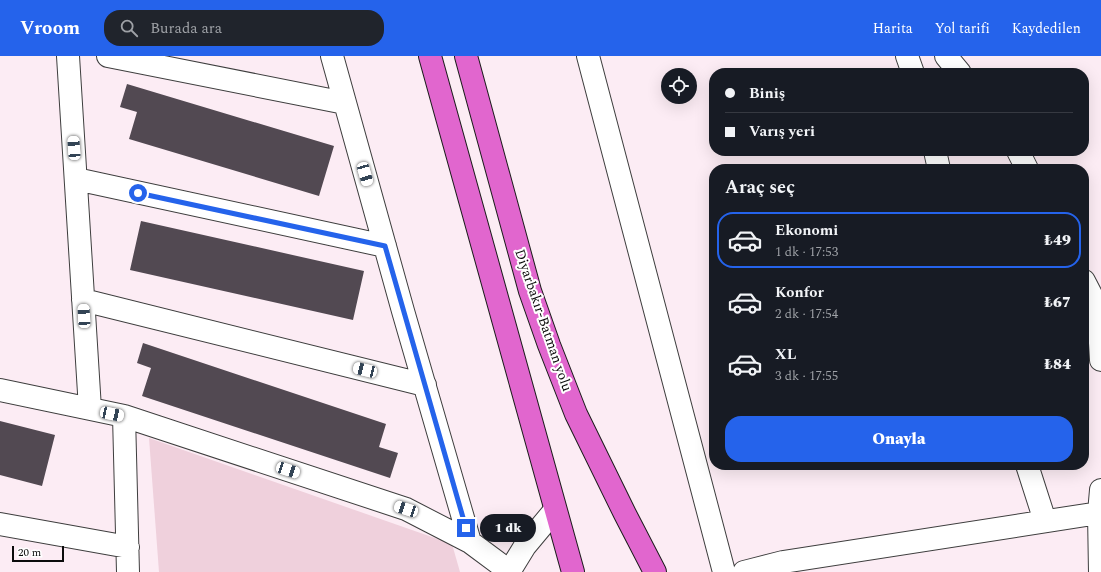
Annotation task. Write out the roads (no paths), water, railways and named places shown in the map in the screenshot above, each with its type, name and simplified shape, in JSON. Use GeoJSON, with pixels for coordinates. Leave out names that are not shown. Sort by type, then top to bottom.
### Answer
{"type":"FeatureCollection","features":[{"type":"Feature","properties":{"kind":"highway"},"geometry":{"type":"LineString","coordinates":[[430,56],[572,572]]}},
{"type":"Feature","properties":{"kind":"highway","name":"Diyarbakır-Batman yolu"},"geometry":{"type":"LineString","coordinates":[[466,56],[530,291],[549,345],[576,414],[655,572]]}},
{"type":"Feature","properties":{"kind":"street"},"geometry":{"type":"LineString","coordinates":[[68,56],[90,409]]}},
{"type":"Feature","properties":{"kind":"street"},"geometry":{"type":"LineString","coordinates":[[108,56],[345,103]]}},
{"type":"Feature","properties":{"kind":"street"},"geometry":{"type":"LineString","coordinates":[[332,56],[470,542]]}},
{"type":"Feature","properties":{"kind":"street"},"geometry":{"type":"LineString","coordinates":[[588,56],[724,572]]}},
{"type":"Feature","properties":{"kind":"street"},"geometry":{"type":"LineString","coordinates":[[907,56],[911,68]]}},
{"type":"Feature","properties":{"kind":"street"},"geometry":{"type":"LineString","coordinates":[[946,56],[956,68]]}},
{"type":"Feature","properties":{"kind":"street"},"geometry":{"type":"LineString","coordinates":[[76,179],[385,246]]}},
{"type":"Feature","properties":{"kind":"street"},"geometry":{"type":"LineString","coordinates":[[1089,291],[1098,308],[1101,360]]}},
{"type":"Feature","properties":{"kind":"street"},"geometry":{"type":"LineString","coordinates":[[83,300],[425,385]]}},
{"type":"Feature","properties":{"kind":"street"},"geometry":{"type":"LineString","coordinates":[[0,390],[124,416],[406,509],[470,542],[509,571],[525,546],[555,510]]}},
{"type":"Feature","properties":{"kind":"street"},"geometry":{"type":"LineString","coordinates":[[124,416],[128,572]]}},
{"type":"Feature","properties":{"kind":"street"},"geometry":{"type":"LineString","coordinates":[[1029,470],[1045,521]]}},
{"type":"Feature","properties":{"kind":"street"},"geometry":{"type":"LineString","coordinates":[[1100,572],[1099,513],[1101,490]]}},
{"type":"Feature","properties":{"kind":"street"},"geometry":{"type":"LineString","coordinates":[[744,572],[783,562],[1099,513]]}},
{"type":"Feature","properties":{"kind":"street"},"geometry":{"type":"LineString","coordinates":[[0,524],[128,547]]}}]}
